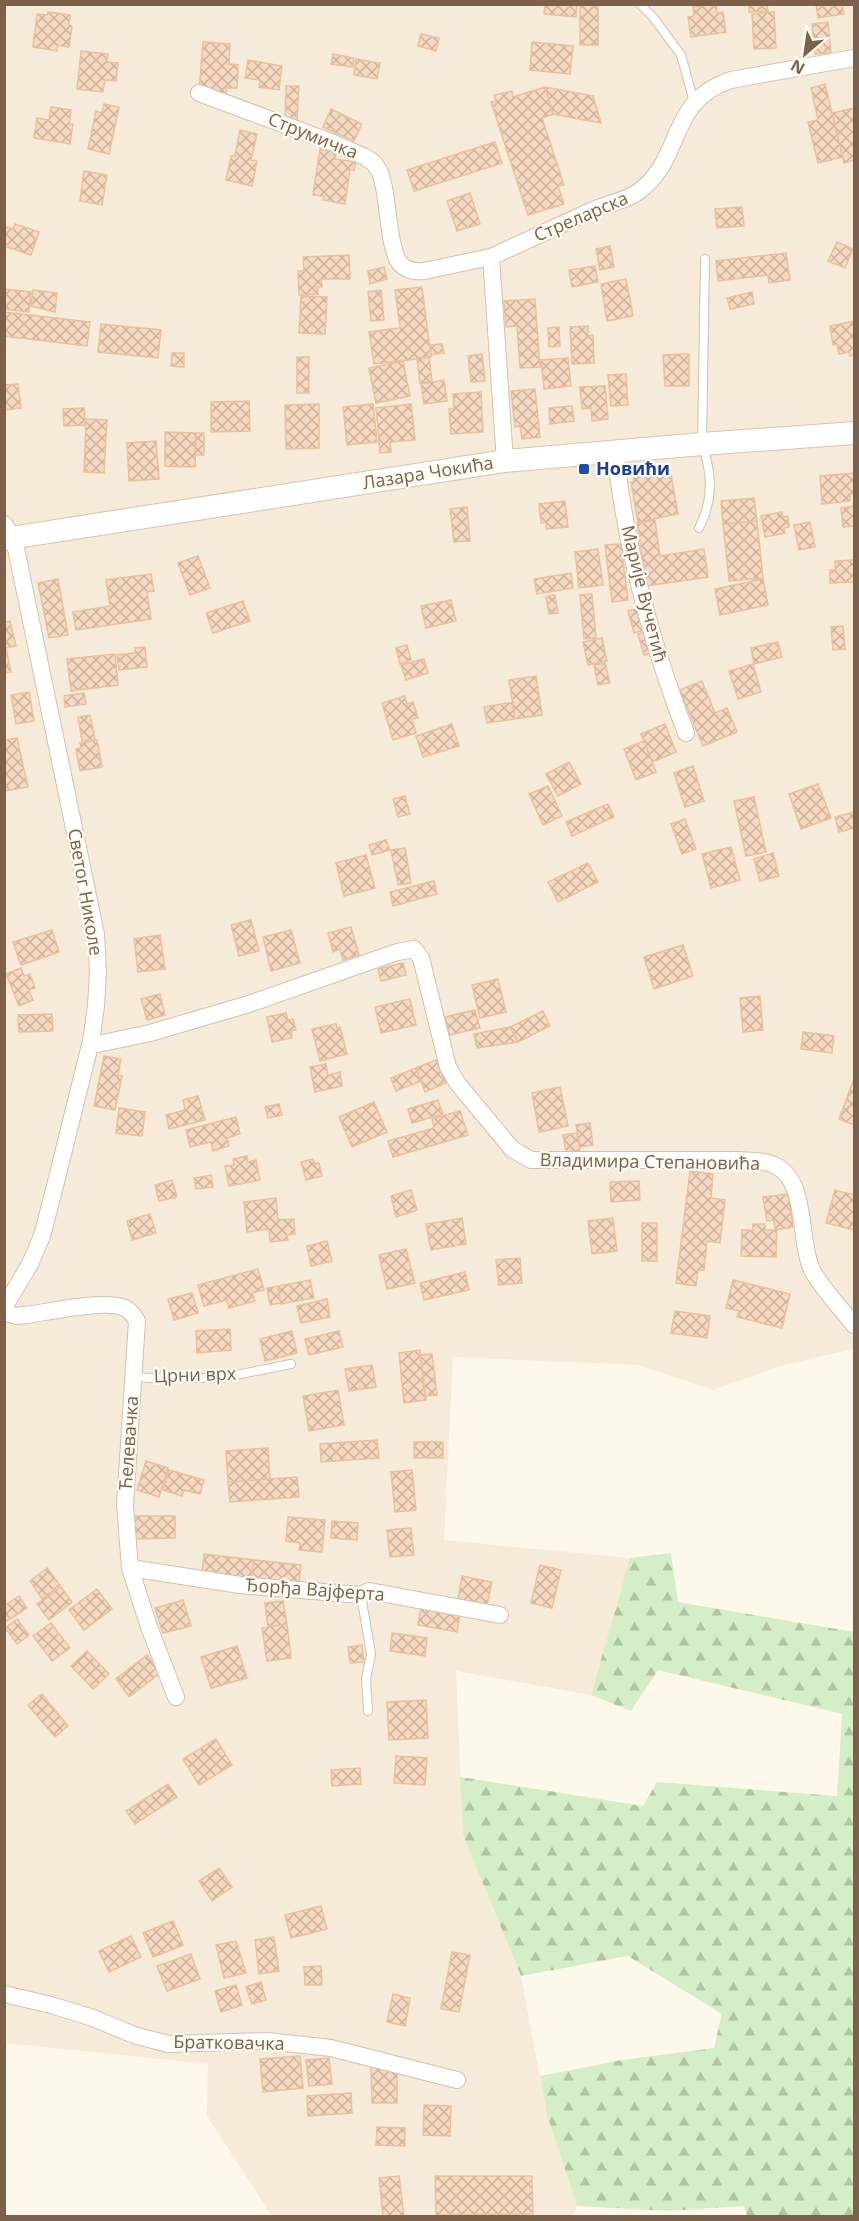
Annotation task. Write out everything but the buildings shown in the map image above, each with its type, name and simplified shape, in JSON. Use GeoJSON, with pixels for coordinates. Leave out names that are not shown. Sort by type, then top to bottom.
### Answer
{"type":"FeatureCollection","features":[{"type":"Feature","properties":{"kind":"street","name":"Стреларска"},"geometry":{"type":"LineString","coordinates":[[491,257],[637,193],[660,172],[682,122],[694,102],[711,88],[731,80],[855,58]]}},
{"type":"Feature","properties":{"kind":"street","name":"Струмичка"},"geometry":{"type":"LineString","coordinates":[[199,93],[331,142],[374,163],[383,183],[396,255],[405,267],[416,272],[424,272],[491,257]]}},
{"type":"Feature","properties":{"kind":"street"},"geometry":{"type":"LineString","coordinates":[[491,257],[505,461]]}},
{"type":"Feature","properties":{"kind":"street","name":"Лазара Чокића"},"geometry":{"type":"LineString","coordinates":[[8,534],[505,461],[855,433]]}},
{"type":"Feature","properties":{"kind":"street","name":"Марије Вучетић"},"geometry":{"type":"LineString","coordinates":[[615,452],[639,589],[659,658],[686,733]]}},
{"type":"Feature","properties":{"kind":"street","name":"Светог Николе"},"geometry":{"type":"LineString","coordinates":[[4,1310],[30,1264],[42,1236],[90,1041],[96,1006],[98,972],[96,934],[8,534]]}},
{"type":"Feature","properties":{"kind":"street","name":"Владимира Степановића"},"geometry":{"type":"LineString","coordinates":[[90,1041],[99,1044],[161,1030],[249,1004],[397,952],[414,950],[421,957],[448,1067],[458,1084],[516,1152],[531,1160],[738,1160],[772,1164],[781,1168],[796,1188],[805,1247],[813,1271],[855,1325]]}},
{"type":"Feature","properties":{"kind":"street","name":"Ћелевачка"},"geometry":{"type":"LineString","coordinates":[[4,1310],[16,1316],[102,1304],[125,1307],[133,1313],[137,1322],[124,1504],[130,1568],[149,1627],[176,1697]]}},
{"type":"Feature","properties":{"kind":"street","name":"Ђорђа Вајферта"},"geometry":{"type":"LineString","coordinates":[[130,1568],[240,1585],[361,1595],[369,1591],[500,1615]]}},
{"type":"Feature","properties":{"kind":"street","name":"Братковачка"},"geometry":{"type":"LineString","coordinates":[[4,1994],[51,2005],[93,2018],[134,2035],[168,2044],[267,2042],[331,2048],[457,2080]]}},
{"type":"Feature","properties":{"kind":"lane"},"geometry":{"type":"LineString","coordinates":[[640,4],[653,17],[681,55],[694,102]]}},
{"type":"Feature","properties":{"kind":"lane"},"geometry":{"type":"LineString","coordinates":[[699,528],[705,517],[711,495],[709,464],[702,444],[705,259]]}},
{"type":"Feature","properties":{"kind":"lane","name":"Црни врх"},"geometry":{"type":"LineString","coordinates":[[134,1376],[221,1378],[291,1364]]}},
{"type":"Feature","properties":{"kind":"lane"},"geometry":{"type":"LineString","coordinates":[[361,1595],[371,1654],[366,1678],[368,1711]]}},
{"type":"Feature","properties":{"kind":"shaded area"},"geometry":{"type":"Polygon","coordinates":[[[4,5],[854,5],[854,1349],[784,1365],[713,1390],[638,1365],[453,1357],[444,1540],[630,1558],[591,1695],[456,1671],[463,1835],[521,1976],[547,2115],[577,2206],[572,2216],[272,2216],[207,2116],[208,2064],[5,2043],[4,5]]]}},
{"type":"Feature","properties":{"kind":"green space"},"geometry":{"type":"Polygon","coordinates":[[[671,1553],[678,1602],[854,1632],[854,2216],[747,2216],[744,2206],[668,2211],[577,2206],[547,2115],[540,2076],[622,2060],[714,2048],[722,2014],[628,1956],[521,1976],[463,1835],[460,1777],[643,1806],[657,1782],[837,1796],[842,1714],[658,1670],[631,1711],[591,1695],[630,1558],[671,1553]]]}},
{"type":"Feature","properties":{"kind":"place","name":"Новићи"},"geometry":{"type":"Point","coordinates":[584,469]}}]}
